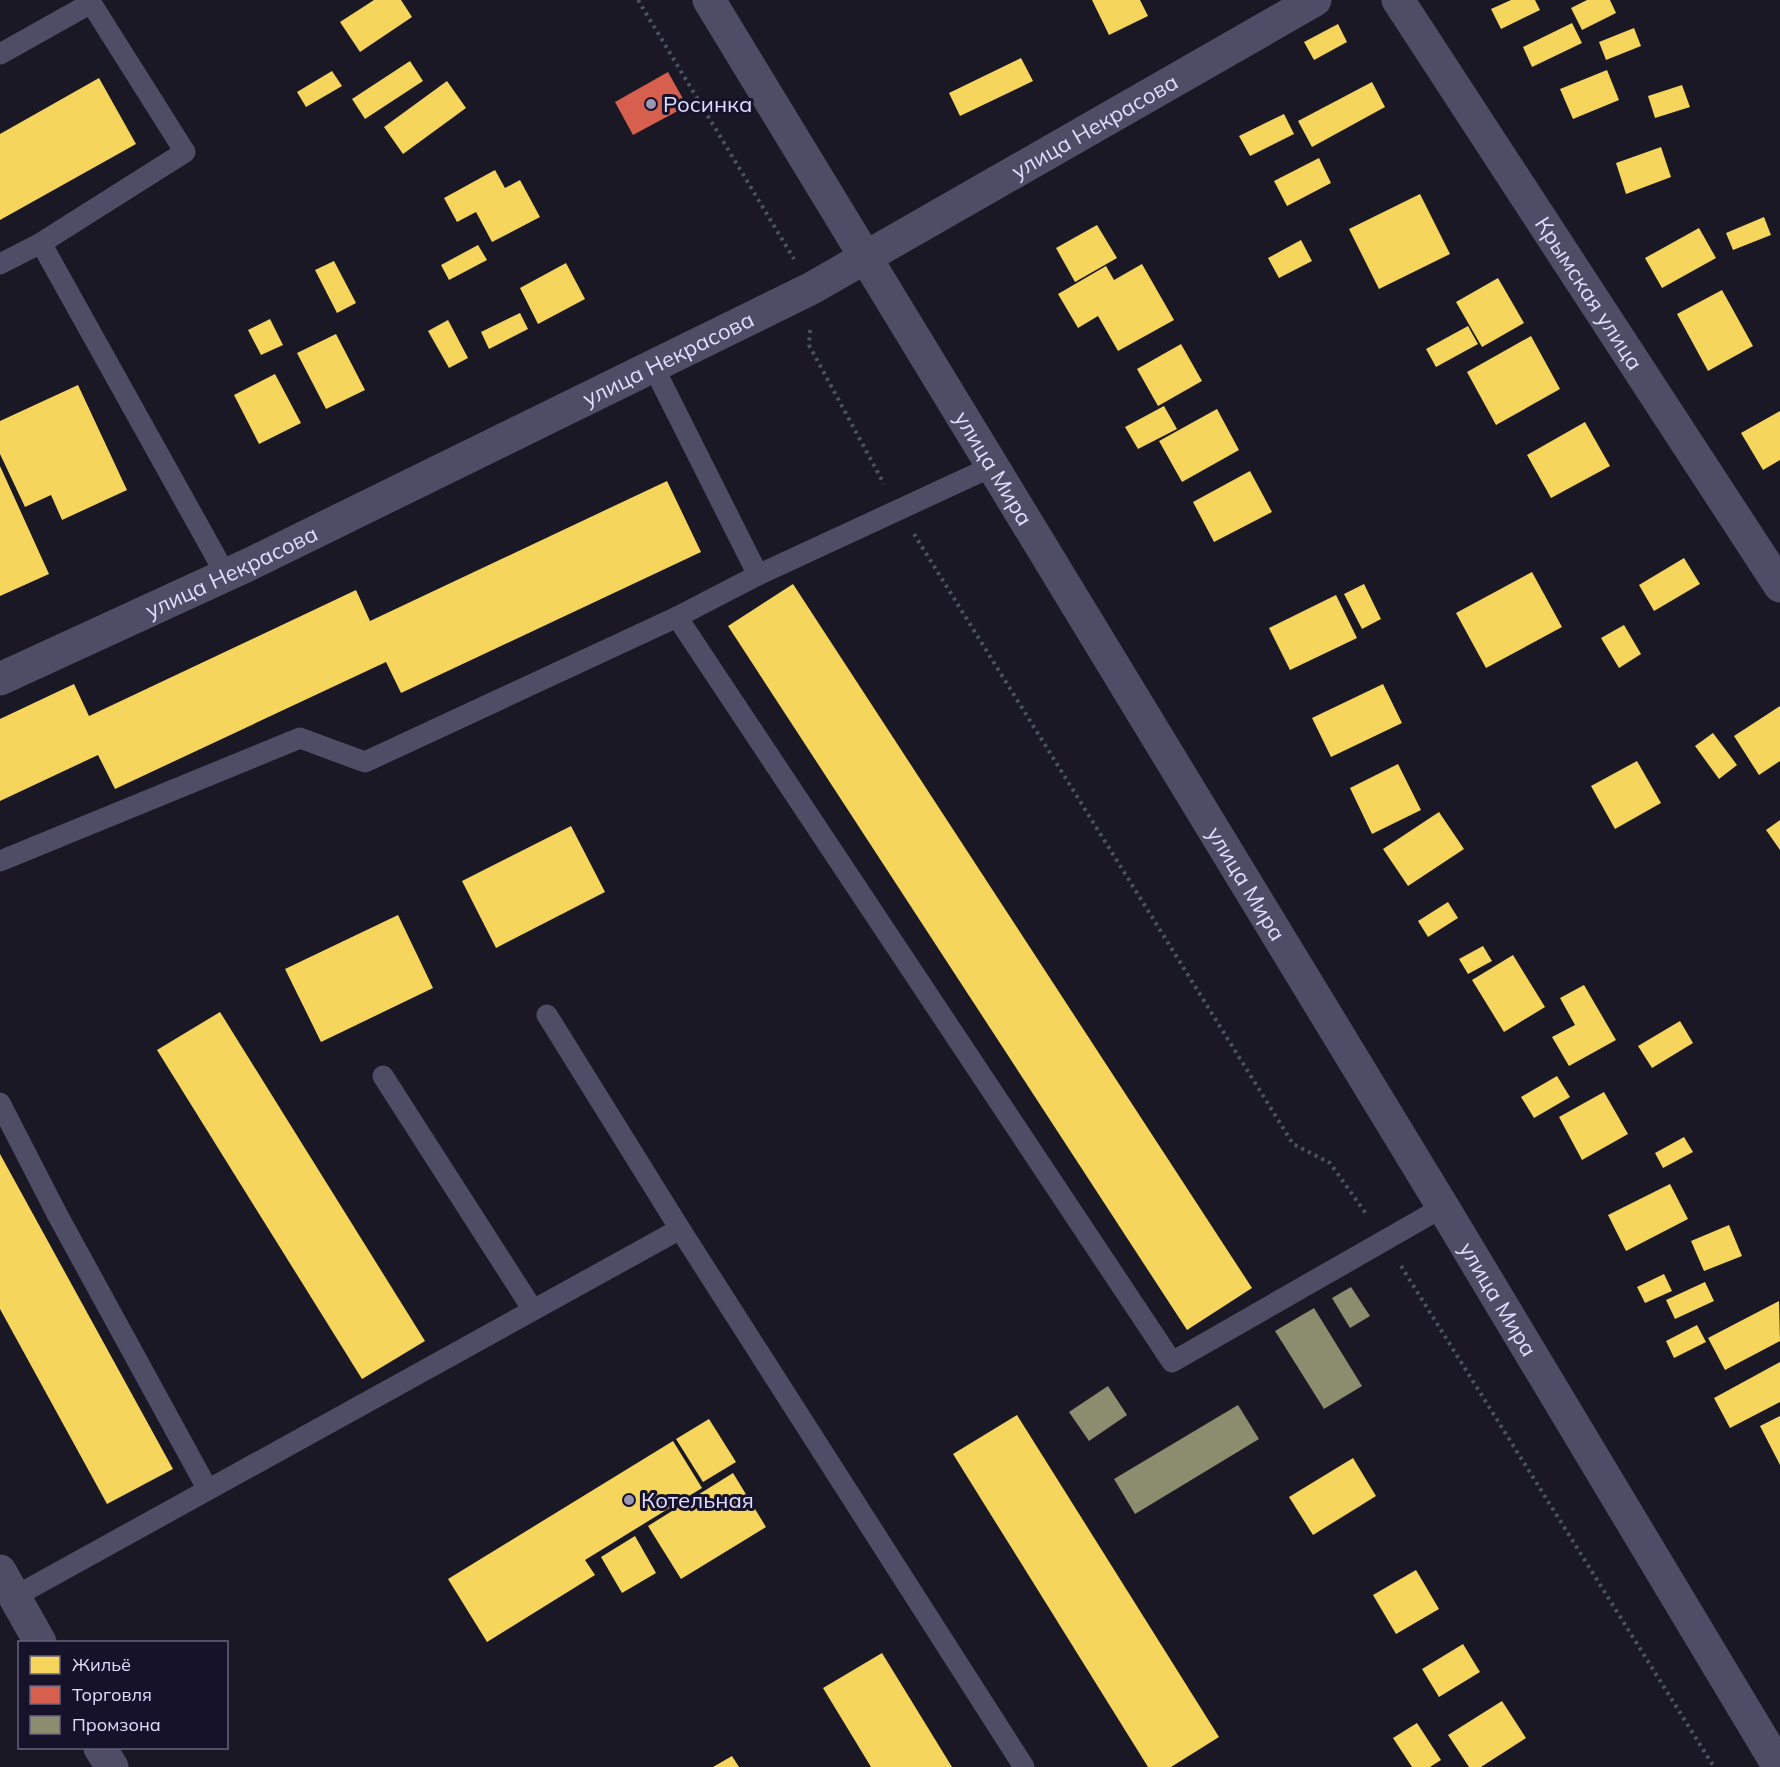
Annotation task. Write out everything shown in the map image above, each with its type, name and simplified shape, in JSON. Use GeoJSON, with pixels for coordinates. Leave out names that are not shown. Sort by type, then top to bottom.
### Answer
{"type":"FeatureCollection","features":[{"type":"Feature","properties":{"kind":"street","name":"улица Мира"},"geometry":{"type":"LineString","coordinates":[[709,0],[1443,1207],[1779,1767]]}},
{"type":"Feature","properties":{"kind":"street","name":"улица Некрасова"},"geometry":{"type":"LineString","coordinates":[[0,679],[226,575],[812,288],[1315,0]]}},
{"type":"Feature","properties":{"kind":"street","name":"Крымская улица"},"geometry":{"type":"LineString","coordinates":[[1398,0],[1780,586]]}},
{"type":"Feature","properties":{"kind":"street"},"geometry":{"type":"LineString","coordinates":[[7,1584],[39,1641]]}},
{"type":"Feature","properties":{"kind":"street"},"geometry":{"type":"LineString","coordinates":[[101,1749],[112,1767]]}},
{"type":"Feature","properties":{"kind":"lane"},"geometry":{"type":"LineString","coordinates":[[0,54],[91,3],[185,152],[41,243],[0,264]]}},
{"type":"Feature","properties":{"kind":"lane"},"geometry":{"type":"LineString","coordinates":[[41,243],[226,575]]}},
{"type":"Feature","properties":{"kind":"lane"},"geometry":{"type":"LineString","coordinates":[[653,366],[758,575]]}},
{"type":"Feature","properties":{"kind":"lane"},"geometry":{"type":"LineString","coordinates":[[0,861],[300,738],[365,762],[677,617],[758,575],[991,467]]}},
{"type":"Feature","properties":{"kind":"lane"},"geometry":{"type":"LineString","coordinates":[[677,617],[1172,1362],[1443,1207]]}},
{"type":"Feature","properties":{"kind":"lane"},"geometry":{"type":"LineString","coordinates":[[548,1015],[680,1229],[1024,1767]]}},
{"type":"Feature","properties":{"kind":"lane"},"geometry":{"type":"LineString","coordinates":[[383,1076],[533,1310]]}},
{"type":"Feature","properties":{"kind":"lane"},"geometry":{"type":"LineString","coordinates":[[0,1103],[57,1214],[207,1488]]}},
{"type":"Feature","properties":{"kind":"lane"},"geometry":{"type":"LineString","coordinates":[[7,1584],[207,1488],[680,1229]]}},
{"type":"Feature","properties":{"kind":"path"},"geometry":{"type":"LineString","coordinates":[[638,0],[812,288],[809,345],[899,510],[1293,1144],[1330,1163],[1385,1240],[1714,1767]]}},
{"type":"Feature","properties":{"kind":"building: Жильё"},"geometry":{"type":"Polygon","coordinates":[[[374,0],[401,0],[412,17],[360,52],[340,22],[374,0]]]}},
{"type":"Feature","properties":{"kind":"building: Жильё"},"geometry":{"type":"Polygon","coordinates":[[[1092,0],[1140,0],[1148,16],[1109,35],[1092,0]]]}},
{"type":"Feature","properties":{"kind":"building: Жильё"},"geometry":{"type":"Polygon","coordinates":[[[1511,0],[1535,0],[1540,10],[1501,29],[1491,9],[1511,0]]]}},
{"type":"Feature","properties":{"kind":"building: Жильё"},"geometry":{"type":"Polygon","coordinates":[[[1587,0],[1610,0],[1616,13],[1582,30],[1571,8],[1587,0]]]}},
{"type":"Feature","properties":{"kind":"building: Жильё"},"geometry":{"type":"Polygon","coordinates":[[[1572,23],[1582,43],[1532,67],[1523,47],[1572,23]]]}},
{"type":"Feature","properties":{"kind":"building: Жильё"},"geometry":{"type":"Polygon","coordinates":[[[1338,24],[1347,42],[1314,60],[1304,42],[1338,24]]]}},
{"type":"Feature","properties":{"kind":"building: Жильё"},"geometry":{"type":"Polygon","coordinates":[[[1634,28],[1641,46],[1606,60],[1599,42],[1634,28]]]}},
{"type":"Feature","properties":{"kind":"building: Жильё"},"geometry":{"type":"Polygon","coordinates":[[[1021,58],[1033,81],[960,116],[949,93],[1021,58]]]}},
{"type":"Feature","properties":{"kind":"building: Жильё"},"geometry":{"type":"Polygon","coordinates":[[[410,61],[423,81],[365,119],[352,99],[410,61]]]}},
{"type":"Feature","properties":{"kind":"building: Жильё"},"geometry":{"type":"Polygon","coordinates":[[[1607,70],[1619,100],[1573,119],[1560,89],[1607,70]]]}},
{"type":"Feature","properties":{"kind":"building: Жильё"},"geometry":{"type":"Polygon","coordinates":[[[332,71],[342,86],[306,107],[297,92],[332,71]]]}},
{"type":"Feature","properties":{"kind":"building: Жильё"},"geometry":{"type":"Polygon","coordinates":[[[99,78],[136,144],[0,220],[0,134],[99,78]]]}},
{"type":"Feature","properties":{"kind":"building: Жильё"},"geometry":{"type":"Polygon","coordinates":[[[447,81],[466,108],[403,154],[384,127],[447,81]]]}},
{"type":"Feature","properties":{"kind":"building: Жильё"},"geometry":{"type":"Polygon","coordinates":[[[1372,82],[1385,107],[1312,147],[1298,121],[1372,82]]]}},
{"type":"Feature","properties":{"kind":"building: Жильё"},"geometry":{"type":"Polygon","coordinates":[[[1682,85],[1690,107],[1655,118],[1648,96],[1682,85]]]}},
{"type":"Feature","properties":{"kind":"building: Жильё"},"geometry":{"type":"Polygon","coordinates":[[[1284,114],[1294,134],[1250,156],[1239,136],[1284,114]]]}},
{"type":"Feature","properties":{"kind":"building: Жильё"},"geometry":{"type":"Polygon","coordinates":[[[1661,147],[1671,177],[1626,194],[1616,163],[1661,147]]]}},
{"type":"Feature","properties":{"kind":"building: Жильё"},"geometry":{"type":"Polygon","coordinates":[[[1319,158],[1331,183],[1287,206],[1274,181],[1319,158]]]}},
{"type":"Feature","properties":{"kind":"building: Жильё"},"geometry":{"type":"Polygon","coordinates":[[[495,170],[505,188],[520,180],[540,217],[492,242],[476,212],[457,222],[444,198],[495,170]]]}},
{"type":"Feature","properties":{"kind":"building: Жильё"},"geometry":{"type":"Polygon","coordinates":[[[1420,194],[1450,254],[1379,289],[1349,229],[1420,194]]]}},
{"type":"Feature","properties":{"kind":"building: Жильё"},"geometry":{"type":"Polygon","coordinates":[[[1764,217],[1771,235],[1733,250],[1726,233],[1764,217]]]}},
{"type":"Feature","properties":{"kind":"building: Жильё"},"geometry":{"type":"Polygon","coordinates":[[[1097,225],[1117,258],[1075,282],[1056,248],[1097,225]]]}},
{"type":"Feature","properties":{"kind":"building: Жильё"},"geometry":{"type":"Polygon","coordinates":[[[1699,228],[1716,258],[1662,288],[1645,258],[1699,228]]]}},
{"type":"Feature","properties":{"kind":"building: Жильё"},"geometry":{"type":"Polygon","coordinates":[[[1301,240],[1312,261],[1279,278],[1268,258],[1301,240]]]}},
{"type":"Feature","properties":{"kind":"building: Жильё"},"geometry":{"type":"Polygon","coordinates":[[[478,245],[487,260],[449,280],[441,265],[478,245]]]}},
{"type":"Feature","properties":{"kind":"building: Жильё"},"geometry":{"type":"Polygon","coordinates":[[[334,261],[356,303],[337,313],[315,270],[334,261]]]}},
{"type":"Feature","properties":{"kind":"building: Жильё"},"geometry":{"type":"Polygon","coordinates":[[[566,263],[585,299],[538,324],[520,288],[566,263]]]}},
{"type":"Feature","properties":{"kind":"building: Жильё"},"geometry":{"type":"Polygon","coordinates":[[[1142,264],[1174,320],[1118,351],[1098,316],[1078,328],[1058,294],[1106,266],[1114,280],[1142,264]]]}},
{"type":"Feature","properties":{"kind":"building: Жильё"},"geometry":{"type":"Polygon","coordinates":[[[1498,278],[1524,323],[1482,347],[1456,302],[1498,278]]]}},
{"type":"Feature","properties":{"kind":"building: Жильё"},"geometry":{"type":"Polygon","coordinates":[[[1722,290],[1753,346],[1708,371],[1677,314],[1722,290]]]}},
{"type":"Feature","properties":{"kind":"building: Жильё"},"geometry":{"type":"Polygon","coordinates":[[[520,313],[528,329],[489,349],[481,332],[520,313]]]}},
{"type":"Feature","properties":{"kind":"building: Жильё"},"geometry":{"type":"Polygon","coordinates":[[[270,319],[283,345],[261,355],[248,330],[270,319]]]}},
{"type":"Feature","properties":{"kind":"building: Жильё"},"geometry":{"type":"Polygon","coordinates":[[[448,320],[468,358],[449,368],[428,331],[448,320]]]}},
{"type":"Feature","properties":{"kind":"building: Жильё"},"geometry":{"type":"Polygon","coordinates":[[[1468,326],[1478,344],[1436,367],[1426,349],[1468,326]]]}},
{"type":"Feature","properties":{"kind":"building: Жильё"},"geometry":{"type":"Polygon","coordinates":[[[336,334],[365,390],[326,409],[297,353],[336,334]]]}},
{"type":"Feature","properties":{"kind":"building: Жильё"},"geometry":{"type":"Polygon","coordinates":[[[1531,336],[1560,389],[1496,425],[1467,372],[1531,336]]]}},
{"type":"Feature","properties":{"kind":"building: Жильё"},"geometry":{"type":"Polygon","coordinates":[[[1181,344],[1202,381],[1158,406],[1137,369],[1181,344]]]}},
{"type":"Feature","properties":{"kind":"building: Жильё"},"geometry":{"type":"Polygon","coordinates":[[[275,374],[301,423],[259,444],[234,395],[275,374]]]}},
{"type":"Feature","properties":{"kind":"building: Жильё"},"geometry":{"type":"Polygon","coordinates":[[[78,385],[127,490],[62,520],[51,495],[25,507],[0,454],[0,421],[78,385]]]}},
{"type":"Feature","properties":{"kind":"building: Жильё"},"geometry":{"type":"Polygon","coordinates":[[[1164,406],[1177,429],[1138,449],[1125,427],[1164,406]]]}},
{"type":"Feature","properties":{"kind":"building: Жильё"},"geometry":{"type":"Polygon","coordinates":[[[1217,409],[1239,450],[1182,482],[1159,441],[1217,409]]]}},
{"type":"Feature","properties":{"kind":"building: Жильё"},"geometry":{"type":"Polygon","coordinates":[[[1780,411],[1780,460],[1763,470],[1741,433],[1780,411]]]}},
{"type":"Feature","properties":{"kind":"building: Жильё"},"geometry":{"type":"Polygon","coordinates":[[[1585,422],[1610,466],[1551,498],[1527,455],[1585,422]]]}},
{"type":"Feature","properties":{"kind":"building: Жильё"},"geometry":{"type":"Polygon","coordinates":[[[0,466],[49,574],[0,596],[0,466]]]}},
{"type":"Feature","properties":{"kind":"building: Жильё"},"geometry":{"type":"Polygon","coordinates":[[[1250,471],[1272,512],[1214,542],[1193,502],[1250,471]]]}},
{"type":"Feature","properties":{"kind":"building: Жильё"},"geometry":{"type":"Polygon","coordinates":[[[667,481],[701,552],[401,693],[386,662],[115,789],[98,755],[0,801],[0,719],[74,684],[89,716],[356,590],[370,621],[667,481]]]}},
{"type":"Feature","properties":{"kind":"building: Жильё"},"geometry":{"type":"Polygon","coordinates":[[[1684,558],[1700,584],[1654,611],[1639,585],[1684,558]]]}},
{"type":"Feature","properties":{"kind":"building: Жильё"},"geometry":{"type":"Polygon","coordinates":[[[1532,572],[1562,627],[1486,668],[1456,613],[1532,572]]]}},
{"type":"Feature","properties":{"kind":"building: Жильё"},"geometry":{"type":"Polygon","coordinates":[[[793,584],[1252,1288],[1187,1330],[728,626],[793,584]]]}},
{"type":"Feature","properties":{"kind":"building: Жильё"},"geometry":{"type":"Polygon","coordinates":[[[1364,584],[1381,619],[1362,629],[1344,594],[1364,584]]]}},
{"type":"Feature","properties":{"kind":"building: Жильё"},"geometry":{"type":"Polygon","coordinates":[[[1336,595],[1357,638],[1290,670],[1269,628],[1336,595]]]}},
{"type":"Feature","properties":{"kind":"building: Жильё"},"geometry":{"type":"Polygon","coordinates":[[[1624,625],[1641,654],[1619,668],[1601,638],[1624,625]]]}},
{"type":"Feature","properties":{"kind":"building: Жильё"},"geometry":{"type":"Polygon","coordinates":[[[1383,684],[1402,723],[1331,757],[1312,718],[1383,684]]]}},
{"type":"Feature","properties":{"kind":"building: Жильё"},"geometry":{"type":"Polygon","coordinates":[[[1780,706],[1780,761],[1759,775],[1734,736],[1780,706]]]}},
{"type":"Feature","properties":{"kind":"building: Жильё"},"geometry":{"type":"Polygon","coordinates":[[[1713,733],[1737,765],[1719,779],[1695,746],[1713,733]]]}},
{"type":"Feature","properties":{"kind":"building: Жильё"},"geometry":{"type":"Polygon","coordinates":[[[1637,761],[1661,803],[1615,829],[1591,786],[1637,761]]]}},
{"type":"Feature","properties":{"kind":"building: Жильё"},"geometry":{"type":"Polygon","coordinates":[[[1398,764],[1421,810],[1372,834],[1350,788],[1398,764]]]}},
{"type":"Feature","properties":{"kind":"building: Жильё"},"geometry":{"type":"Polygon","coordinates":[[[1439,812],[1464,849],[1408,886],[1383,849],[1439,812]]]}},
{"type":"Feature","properties":{"kind":"building: Жильё"},"geometry":{"type":"Polygon","coordinates":[[[1780,820],[1780,850],[1766,830],[1780,820]]]}},
{"type":"Feature","properties":{"kind":"building: Жильё"},"geometry":{"type":"Polygon","coordinates":[[[571,826],[605,892],[496,948],[462,881],[571,826]]]}},
{"type":"Feature","properties":{"kind":"building: Жильё"},"geometry":{"type":"Polygon","coordinates":[[[1448,902],[1458,918],[1428,937],[1418,921],[1448,902]]]}},
{"type":"Feature","properties":{"kind":"building: Жильё"},"geometry":{"type":"Polygon","coordinates":[[[398,915],[433,988],[321,1042],[285,969],[398,915]]]}},
{"type":"Feature","properties":{"kind":"building: Жильё"},"geometry":{"type":"Polygon","coordinates":[[[1483,946],[1492,961],[1468,974],[1459,959],[1483,946]]]}},
{"type":"Feature","properties":{"kind":"building: Жильё"},"geometry":{"type":"Polygon","coordinates":[[[1513,955],[1545,1007],[1504,1032],[1472,980],[1513,955]]]}},
{"type":"Feature","properties":{"kind":"building: Жильё"},"geometry":{"type":"Polygon","coordinates":[[[1584,985],[1616,1040],[1569,1066],[1552,1037],[1575,1025],[1560,998],[1584,985]]]}},
{"type":"Feature","properties":{"kind":"building: Жильё"},"geometry":{"type":"Polygon","coordinates":[[[220,1012],[425,1341],[362,1379],[157,1050],[220,1012]]]}},
{"type":"Feature","properties":{"kind":"building: Жильё"},"geometry":{"type":"Polygon","coordinates":[[[1680,1021],[1693,1043],[1652,1068],[1638,1046],[1680,1021]]]}},
{"type":"Feature","properties":{"kind":"building: Жильё"},"geometry":{"type":"Polygon","coordinates":[[[1557,1076],[1570,1097],[1534,1118],[1521,1097],[1557,1076]]]}},
{"type":"Feature","properties":{"kind":"building: Жильё"},"geometry":{"type":"Polygon","coordinates":[[[1604,1092],[1628,1134],[1582,1160],[1559,1117],[1604,1092]]]}},
{"type":"Feature","properties":{"kind":"building: Жильё"},"geometry":{"type":"Polygon","coordinates":[[[1684,1137],[1693,1152],[1663,1168],[1655,1153],[1684,1137]]]}},
{"type":"Feature","properties":{"kind":"building: Жильё"},"geometry":{"type":"Polygon","coordinates":[[[0,1154],[173,1469],[107,1504],[0,1309],[0,1154]]]}},
{"type":"Feature","properties":{"kind":"building: Жильё"},"geometry":{"type":"Polygon","coordinates":[[[1670,1184],[1688,1219],[1626,1251],[1608,1215],[1670,1184]]]}},
{"type":"Feature","properties":{"kind":"building: Жильё"},"geometry":{"type":"Polygon","coordinates":[[[1729,1225],[1742,1256],[1704,1271],[1691,1241],[1729,1225]]]}},
{"type":"Feature","properties":{"kind":"building: Жильё"},"geometry":{"type":"Polygon","coordinates":[[[1664,1274],[1672,1291],[1645,1303],[1637,1287],[1664,1274]]]}},
{"type":"Feature","properties":{"kind":"building: Жильё"},"geometry":{"type":"Polygon","coordinates":[[[1705,1282],[1714,1301],[1675,1319],[1666,1300],[1705,1282]]]}},
{"type":"Feature","properties":{"kind":"building: Жильё"},"geometry":{"type":"Polygon","coordinates":[[[1779,1301],[1780,1341],[1725,1370],[1708,1338],[1779,1301]]]}},
{"type":"Feature","properties":{"kind":"building: Жильё"},"geometry":{"type":"Polygon","coordinates":[[[1697,1325],[1706,1342],[1674,1358],[1666,1341],[1697,1325]]]}},
{"type":"Feature","properties":{"kind":"building: Жильё"},"geometry":{"type":"Polygon","coordinates":[[[1780,1362],[1780,1402],[1730,1428],[1714,1398],[1780,1362]]]}},
{"type":"Feature","properties":{"kind":"building: Жильё"},"geometry":{"type":"Polygon","coordinates":[[[1017,1415],[1219,1737],[1171,1767],[1148,1767],[953,1454],[1017,1415]]]}},
{"type":"Feature","properties":{"kind":"building: Жильё"},"geometry":{"type":"Polygon","coordinates":[[[1780,1416],[1780,1465],[1760,1426],[1780,1416]]]}},
{"type":"Feature","properties":{"kind":"building: Жильё"},"geometry":{"type":"Polygon","coordinates":[[[709,1419],[736,1462],[703,1482],[676,1439],[709,1419]]]}},
{"type":"Feature","properties":{"kind":"building: Жильё"},"geometry":{"type":"Polygon","coordinates":[[[673,1441],[702,1488],[585,1560],[595,1575],[487,1642],[448,1579],[673,1441]]]}},
{"type":"Feature","properties":{"kind":"building: Жильё"},"geometry":{"type":"Polygon","coordinates":[[[1353,1458],[1376,1496],[1313,1535],[1289,1497],[1353,1458]]]}},
{"type":"Feature","properties":{"kind":"building: Жильё"},"geometry":{"type":"Polygon","coordinates":[[[733,1473],[766,1527],[681,1579],[648,1526],[733,1473]]]}},
{"type":"Feature","properties":{"kind":"building: Жильё"},"geometry":{"type":"Polygon","coordinates":[[[635,1536],[656,1573],[622,1593],[601,1557],[635,1536]]]}},
{"type":"Feature","properties":{"kind":"building: Жильё"},"geometry":{"type":"Polygon","coordinates":[[[1416,1570],[1439,1609],[1396,1634],[1373,1595],[1416,1570]]]}},
{"type":"Feature","properties":{"kind":"building: Жильё"},"geometry":{"type":"Polygon","coordinates":[[[1463,1644],[1480,1672],[1439,1697],[1422,1669],[1463,1644]]]}},
{"type":"Feature","properties":{"kind":"building: Жильё"},"geometry":{"type":"Polygon","coordinates":[[[882,1653],[952,1767],[871,1767],[823,1688],[882,1653]]]}},
{"type":"Feature","properties":{"kind":"building: Жильё"},"geometry":{"type":"Polygon","coordinates":[[[1502,1701],[1526,1738],[1481,1767],[1469,1767],[1448,1735],[1502,1701]]]}},
{"type":"Feature","properties":{"kind":"building: Жильё"},"geometry":{"type":"Polygon","coordinates":[[[1417,1723],[1441,1760],[1430,1767],[1412,1767],[1393,1738],[1417,1723]]]}},
{"type":"Feature","properties":{"kind":"building: Жильё"},"geometry":{"type":"Polygon","coordinates":[[[732,1756],[739,1767],[713,1767],[732,1756]]]}},
{"type":"Feature","properties":{"kind":"building: Торговля","name":"Росинка"},"geometry":{"type":"Polygon","coordinates":[[[668,72],[687,106],[633,135],[615,102],[668,72]]]}},
{"type":"Feature","properties":{"kind":"building: Промзона"},"geometry":{"type":"Polygon","coordinates":[[[1351,1287],[1370,1316],[1350,1328],[1332,1298],[1351,1287]]]}},
{"type":"Feature","properties":{"kind":"building: Промзона"},"geometry":{"type":"Polygon","coordinates":[[[1314,1308],[1362,1386],[1324,1409],[1275,1331],[1314,1308]]]}},
{"type":"Feature","properties":{"kind":"building: Промзона"},"geometry":{"type":"Polygon","coordinates":[[[1108,1386],[1127,1415],[1089,1441],[1069,1412],[1108,1386]]]}},
{"type":"Feature","properties":{"kind":"building: Промзона"},"geometry":{"type":"Polygon","coordinates":[[[1238,1405],[1259,1439],[1135,1514],[1114,1479],[1238,1405]]]}},
{"type":"Feature","properties":{"kind":"place","name":"Росинка"},"geometry":{"type":"Point","coordinates":[651,104]}},
{"type":"Feature","properties":{"kind":"place","name":"Котельная"},"geometry":{"type":"Point","coordinates":[629,1500]}}]}
